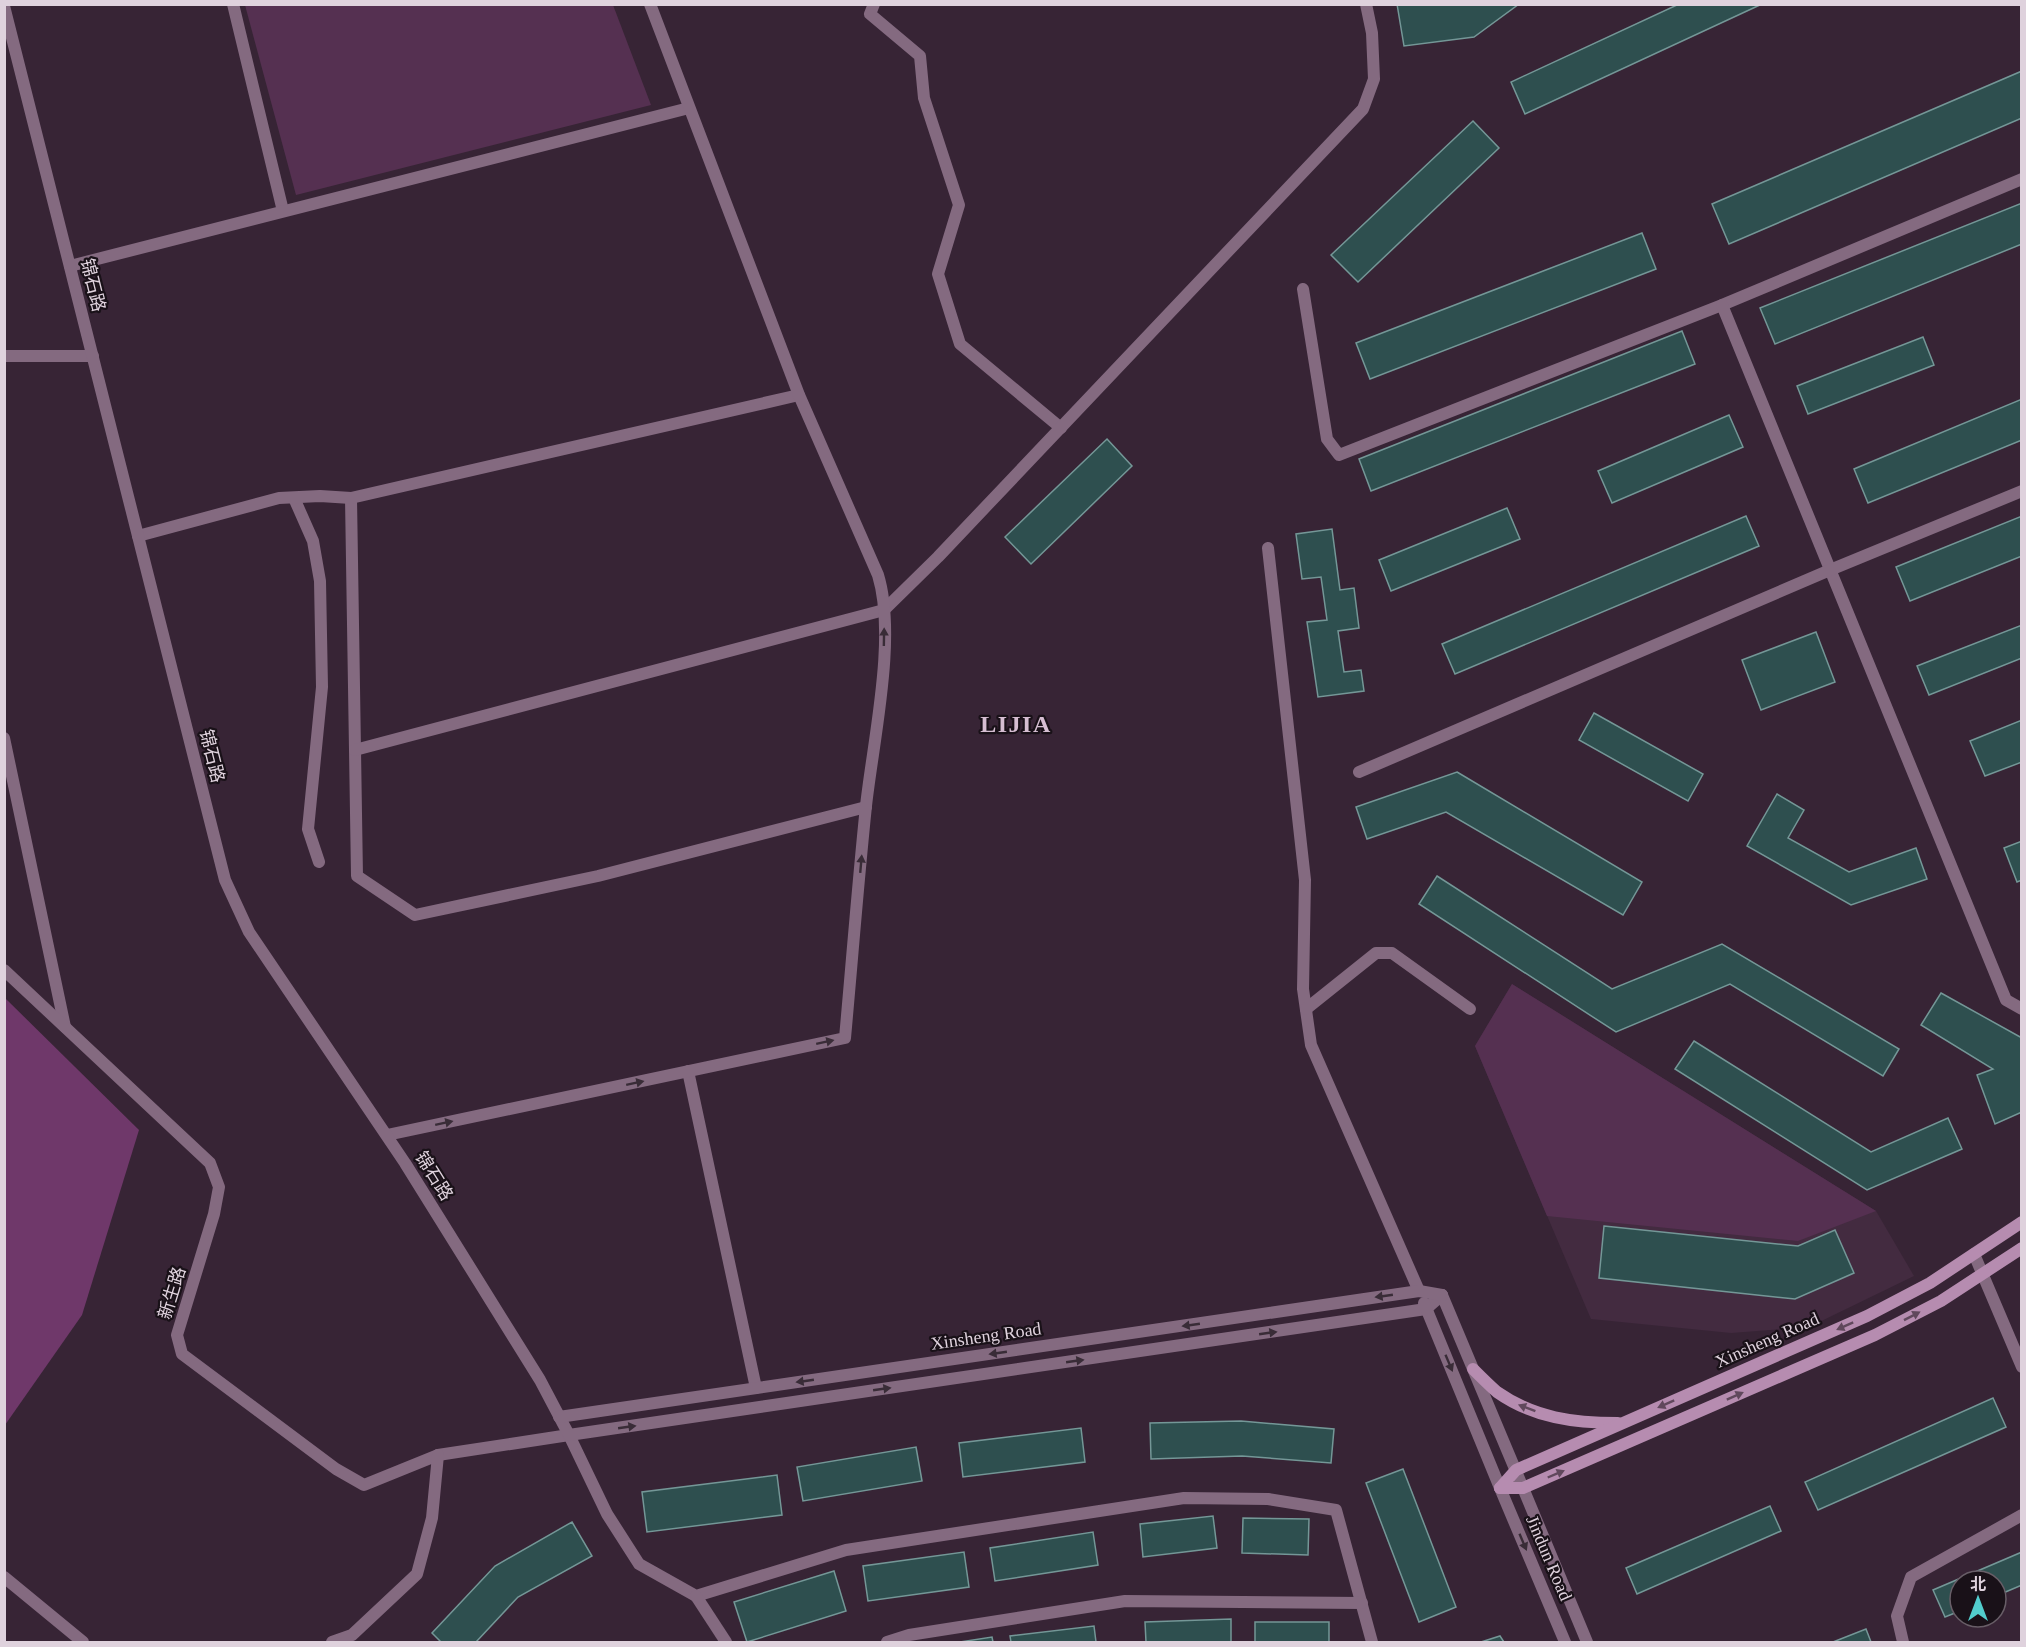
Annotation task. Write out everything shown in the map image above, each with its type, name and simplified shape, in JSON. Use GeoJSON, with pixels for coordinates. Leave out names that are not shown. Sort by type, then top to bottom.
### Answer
{"type":"FeatureCollection","features":[{"type":"Feature","properties":{"kind":"main road","name":"Xinsheng Road"},"geometry":{"type":"LineString","coordinates":[[1500,1488],[1515,1470],[1867,1316],[1930,1283],[2022,1222]]}},
{"type":"Feature","properties":{"kind":"main road"},"geometry":{"type":"LineString","coordinates":[[1500,1488],[1523,1488],[1875,1335],[1941,1301],[2022,1248]]}},
{"type":"Feature","properties":{"kind":"main road"},"geometry":{"type":"LineString","coordinates":[[1473,1369],[1496,1391],[1516,1403],[1549,1416],[1584,1423],[1625,1422]]}},
{"type":"Feature","properties":{"kind":"street"},"geometry":{"type":"LineString","coordinates":[[233,4],[284,211]]}},
{"type":"Feature","properties":{"kind":"street"},"geometry":{"type":"LineString","coordinates":[[387,1135],[845,1038],[866,807],[884,663],[884,594],[878,575],[799,395],[650,4]]}},
{"type":"Feature","properties":{"kind":"street"},"geometry":{"type":"LineString","coordinates":[[874,4],[870,14],[920,56],[924,98],[960,205],[938,274],[960,344],[1061,428]]}},
{"type":"Feature","properties":{"kind":"street"},"geometry":{"type":"LineString","coordinates":[[355,750],[884,610],[938,557],[1363,109],[1374,79],[1372,33],[1366,4]]}},
{"type":"Feature","properties":{"kind":"street","name":"锦石路"},"geometry":{"type":"LineString","coordinates":[[4,6],[225,880],[249,932],[387,1135],[540,1380],[607,1514],[639,1564],[696,1596]]}},
{"type":"Feature","properties":{"kind":"street"},"geometry":{"type":"LineString","coordinates":[[70,266],[689,108]]}},
{"type":"Feature","properties":{"kind":"street"},"geometry":{"type":"LineString","coordinates":[[1303,289],[1327,439],[1339,455],[1722,305],[2022,179]]}},
{"type":"Feature","properties":{"kind":"street"},"geometry":{"type":"LineString","coordinates":[[1722,305],[2007,1000],[2022,1009]]}},
{"type":"Feature","properties":{"kind":"street"},"geometry":{"type":"LineString","coordinates":[[4,356],[93,356]]}},
{"type":"Feature","properties":{"kind":"street"},"geometry":{"type":"LineString","coordinates":[[138,536],[279,498],[351,498],[799,395]]}},
{"type":"Feature","properties":{"kind":"street"},"geometry":{"type":"LineString","coordinates":[[1359,772],[1830,570],[2022,491]]}},
{"type":"Feature","properties":{"kind":"street"},"geometry":{"type":"LineString","coordinates":[[294,498],[313,541],[321,581],[322,687],[308,829],[318,861]]}},
{"type":"Feature","properties":{"kind":"street"},"geometry":{"type":"LineString","coordinates":[[351,498],[357,876],[415,915],[598,876],[866,807]]}},
{"type":"Feature","properties":{"kind":"street"},"geometry":{"type":"LineString","coordinates":[[1268,548],[1305,880],[1303,989],[1311,1045],[1419,1292],[1500,1488]]}},
{"type":"Feature","properties":{"kind":"street"},"geometry":{"type":"LineString","coordinates":[[4,738],[65,1027]]}},
{"type":"Feature","properties":{"kind":"street"},"geometry":{"type":"LineString","coordinates":[[1306,1009],[1376,953],[1392,953],[1470,1009]]}},
{"type":"Feature","properties":{"kind":"street","name":"新生路"},"geometry":{"type":"LineString","coordinates":[[4,970],[210,1163],[219,1187],[214,1214],[177,1335],[182,1354],[336,1470],[364,1485],[438,1455],[569,1436]]}},
{"type":"Feature","properties":{"kind":"street"},"geometry":{"type":"LineString","coordinates":[[688,1071],[756,1388]]}},
{"type":"Feature","properties":{"kind":"street"},"geometry":{"type":"LineString","coordinates":[[1974,1254],[2022,1367]]}},
{"type":"Feature","properties":{"kind":"street","name":"Xinsheng Road"},"geometry":{"type":"LineString","coordinates":[[559,1417],[1419,1292],[1442,1295]]}},
{"type":"Feature","properties":{"kind":"street"},"geometry":{"type":"LineString","coordinates":[[1426,1309],[1442,1295],[1523,1488]]}},
{"type":"Feature","properties":{"kind":"street","name":"Xinsheng Road"},"geometry":{"type":"LineString","coordinates":[[569,1436],[1426,1309]]}},
{"type":"Feature","properties":{"kind":"street"},"geometry":{"type":"LineString","coordinates":[[332,1642],[352,1635],[417,1574],[432,1518],[438,1455]]}},
{"type":"Feature","properties":{"kind":"street","name":"Jindun Road"},"geometry":{"type":"LineString","coordinates":[[1500,1488],[1565,1642]]}},
{"type":"Feature","properties":{"kind":"street","name":"Jindun Road"},"geometry":{"type":"LineString","coordinates":[[1523,1488],[1587,1642]]}},
{"type":"Feature","properties":{"kind":"street"},"geometry":{"type":"LineString","coordinates":[[726,1642],[696,1596],[846,1550],[1184,1498],[1268,1499],[1336,1510],[1372,1642]]}},
{"type":"Feature","properties":{"kind":"street"},"geometry":{"type":"LineString","coordinates":[[1904,1642],[1898,1616],[1911,1577],[2022,1515]]}},
{"type":"Feature","properties":{"kind":"street"},"geometry":{"type":"LineString","coordinates":[[4,1578],[83,1642]]}},
{"type":"Feature","properties":{"kind":"street"},"geometry":{"type":"LineString","coordinates":[[887,1642],[909,1635],[1125,1601],[1362,1603]]}},
{"type":"Feature","properties":{"kind":"shaded area"},"geometry":{"type":"Polygon","coordinates":[[[245,5],[613,5],[651,105],[296,195],[245,5]]]}},
{"type":"Feature","properties":{"kind":"shaded area"},"geometry":{"type":"Polygon","coordinates":[[[1512,984],[1876,1211],[1914,1276],[1809,1327],[1731,1333],[1591,1319],[1475,1046],[1512,984]]]}},
{"type":"Feature","properties":{"kind":"shaded area"},"geometry":{"type":"Polygon","coordinates":[[[1512,984],[1876,1211],[1798,1241],[1547,1216],[1475,1046],[1512,984]]]}},
{"type":"Feature","properties":{"kind":"shaded area"},"geometry":{"type":"Polygon","coordinates":[[[5,998],[139,1130],[82,1315],[5,1425],[5,998]]]}},
{"type":"Feature","properties":{"kind":"building"},"geometry":{"type":"Polygon","coordinates":[[[1397,4],[1519,4],[1474,37],[1404,46],[1397,4]]]}},
{"type":"Feature","properties":{"kind":"building"},"geometry":{"type":"Polygon","coordinates":[[[1679,4],[1762,4],[1525,114],[1511,82],[1679,4]]]}},
{"type":"Feature","properties":{"kind":"building"},"geometry":{"type":"Polygon","coordinates":[[[2022,71],[2022,118],[1729,244],[1712,204],[2022,71]]]}},
{"type":"Feature","properties":{"kind":"building"},"geometry":{"type":"Polygon","coordinates":[[[1473,121],[1499,148],[1358,282],[1331,255],[1473,121]]]}},
{"type":"Feature","properties":{"kind":"building"},"geometry":{"type":"Polygon","coordinates":[[[2022,203],[2022,244],[1775,344],[1760,308],[2022,203]]]}},
{"type":"Feature","properties":{"kind":"building"},"geometry":{"type":"Polygon","coordinates":[[[1642,233],[1656,269],[1370,379],[1356,343],[1642,233]]]}},
{"type":"Feature","properties":{"kind":"building"},"geometry":{"type":"Polygon","coordinates":[[[1682,331],[1695,364],[1371,491],[1359,459],[1682,331]]]}},
{"type":"Feature","properties":{"kind":"building"},"geometry":{"type":"Polygon","coordinates":[[[1923,337],[1934,365],[1808,414],[1797,386],[1923,337]]]}},
{"type":"Feature","properties":{"kind":"building"},"geometry":{"type":"Polygon","coordinates":[[[2022,399],[2022,440],[1868,503],[1854,469],[2022,399]]]}},
{"type":"Feature","properties":{"kind":"building"},"geometry":{"type":"Polygon","coordinates":[[[1729,415],[1743,447],[1612,503],[1598,471],[1729,415]]]}},
{"type":"Feature","properties":{"kind":"building"},"geometry":{"type":"Polygon","coordinates":[[[1107,439],[1132,466],[1031,564],[1005,537],[1107,439]]]}},
{"type":"Feature","properties":{"kind":"building"},"geometry":{"type":"Polygon","coordinates":[[[1507,508],[1520,539],[1391,591],[1379,560],[1507,508]]]}},
{"type":"Feature","properties":{"kind":"building"},"geometry":{"type":"Polygon","coordinates":[[[1746,516],[1759,546],[1455,674],[1442,644],[1746,516]]]}},
{"type":"Feature","properties":{"kind":"building"},"geometry":{"type":"Polygon","coordinates":[[[2022,516],[2022,556],[1910,601],[1896,567],[2022,516]]]}},
{"type":"Feature","properties":{"kind":"building"},"geometry":{"type":"Polygon","coordinates":[[[1332,529],[1340,590],[1354,588],[1359,628],[1338,631],[1344,672],[1361,670],[1364,691],[1318,697],[1307,622],[1327,620],[1321,577],[1302,579],[1296,534],[1332,529]]]}},
{"type":"Feature","properties":{"kind":"building"},"geometry":{"type":"Polygon","coordinates":[[[2022,625],[2022,658],[1929,695],[1917,666],[2022,625]]]}},
{"type":"Feature","properties":{"kind":"building"},"geometry":{"type":"Polygon","coordinates":[[[1816,632],[1835,682],[1761,710],[1742,660],[1816,632]]]}},
{"type":"Feature","properties":{"kind":"building"},"geometry":{"type":"Polygon","coordinates":[[[1594,713],[1703,774],[1688,801],[1579,740],[1594,713]]]}},
{"type":"Feature","properties":{"kind":"building"},"geometry":{"type":"Polygon","coordinates":[[[2022,720],[2022,762],[1985,776],[1970,741],[2022,720]]]}},
{"type":"Feature","properties":{"kind":"building"},"geometry":{"type":"Polygon","coordinates":[[[1457,772],[1642,882],[1623,915],[1446,812],[1367,839],[1356,807],[1457,772]]]}},
{"type":"Feature","properties":{"kind":"building"},"geometry":{"type":"Polygon","coordinates":[[[1777,794],[1804,810],[1788,838],[1849,872],[1916,848],[1927,879],[1851,905],[1747,846],[1777,794]]]}},
{"type":"Feature","properties":{"kind":"building"},"geometry":{"type":"Polygon","coordinates":[[[2022,841],[2022,880],[2017,882],[2004,848],[2022,841]]]}},
{"type":"Feature","properties":{"kind":"building"},"geometry":{"type":"Polygon","coordinates":[[[1437,876],[1612,989],[1722,944],[1899,1049],[1883,1076],[1730,984],[1616,1032],[1419,904],[1437,876]]]}},
{"type":"Feature","properties":{"kind":"building"},"geometry":{"type":"Polygon","coordinates":[[[1941,993],[2022,1038],[2022,1112],[1995,1124],[1977,1075],[1993,1069],[1921,1025],[1941,993]]]}},
{"type":"Feature","properties":{"kind":"building"},"geometry":{"type":"Polygon","coordinates":[[[1694,1041],[1871,1152],[1948,1118],[1962,1149],[1867,1190],[1675,1069],[1694,1041]]]}},
{"type":"Feature","properties":{"kind":"building"},"geometry":{"type":"Polygon","coordinates":[[[1604,1226],[1798,1246],[1835,1230],[1854,1273],[1795,1299],[1599,1278],[1604,1226]]]}},
{"type":"Feature","properties":{"kind":"building"},"geometry":{"type":"Polygon","coordinates":[[[1993,1398],[2006,1427],[1818,1510],[1805,1482],[1993,1398]]]}},
{"type":"Feature","properties":{"kind":"building"},"geometry":{"type":"Polygon","coordinates":[[[1241,1421],[1334,1429],[1331,1463],[1242,1456],[1151,1459],[1150,1423],[1241,1421]]]}},
{"type":"Feature","properties":{"kind":"building"},"geometry":{"type":"Polygon","coordinates":[[[1081,1428],[1085,1462],[963,1477],[959,1443],[1081,1428]]]}},
{"type":"Feature","properties":{"kind":"building"},"geometry":{"type":"Polygon","coordinates":[[[916,1447],[922,1481],[803,1501],[797,1467],[916,1447]]]}},
{"type":"Feature","properties":{"kind":"building"},"geometry":{"type":"Polygon","coordinates":[[[1403,1469],[1456,1607],[1419,1622],[1366,1483],[1403,1469]]]}},
{"type":"Feature","properties":{"kind":"building"},"geometry":{"type":"Polygon","coordinates":[[[777,1475],[782,1515],[647,1532],[642,1492],[777,1475]]]}},
{"type":"Feature","properties":{"kind":"building"},"geometry":{"type":"Polygon","coordinates":[[[1770,1506],[1781,1531],[1637,1594],[1626,1568],[1770,1506]]]}},
{"type":"Feature","properties":{"kind":"building"},"geometry":{"type":"Polygon","coordinates":[[[1213,1516],[1217,1548],[1143,1557],[1140,1524],[1213,1516]]]}},
{"type":"Feature","properties":{"kind":"building"},"geometry":{"type":"Polygon","coordinates":[[[1243,1518],[1309,1519],[1308,1555],[1242,1553],[1243,1518]]]}},
{"type":"Feature","properties":{"kind":"building"},"geometry":{"type":"Polygon","coordinates":[[[572,1522],[592,1556],[518,1597],[476,1642],[441,1642],[432,1633],[495,1566],[572,1522]]]}},
{"type":"Feature","properties":{"kind":"building"},"geometry":{"type":"Polygon","coordinates":[[[1093,1532],[1098,1565],[995,1581],[990,1548],[1093,1532]]]}},
{"type":"Feature","properties":{"kind":"building"},"geometry":{"type":"Polygon","coordinates":[[[964,1552],[969,1587],[868,1601],[863,1566],[964,1552]]]}},
{"type":"Feature","properties":{"kind":"building"},"geometry":{"type":"Polygon","coordinates":[[[2022,1552],[2022,1585],[2008,1591],[2008,1569],[1982,1569],[2022,1552]]]}},
{"type":"Feature","properties":{"kind":"building"},"geometry":{"type":"Polygon","coordinates":[[[834,1571],[846,1611],[747,1642],[734,1602],[834,1571]]]}},
{"type":"Feature","properties":{"kind":"building"},"geometry":{"type":"Polygon","coordinates":[[[1948,1584],[1948,1616],[1945,1617],[1933,1590],[1948,1584]]]}},
{"type":"Feature","properties":{"kind":"building"},"geometry":{"type":"Polygon","coordinates":[[[1231,1619],[1231,1642],[1146,1642],[1145,1622],[1231,1619]]]}},
{"type":"Feature","properties":{"kind":"building"},"geometry":{"type":"Polygon","coordinates":[[[1255,1622],[1329,1622],[1329,1642],[1255,1642],[1255,1622]]]}},
{"type":"Feature","properties":{"kind":"building"},"geometry":{"type":"Polygon","coordinates":[[[1094,1626],[1096,1642],[1011,1642],[1010,1636],[1094,1626]]]}},
{"type":"Feature","properties":{"kind":"building"},"geometry":{"type":"Polygon","coordinates":[[[1866,1629],[1871,1642],[1833,1642],[1866,1629]]]}},
{"type":"Feature","properties":{"kind":"building"},"geometry":{"type":"Polygon","coordinates":[[[1500,1636],[1504,1642],[1481,1642],[1500,1636]]]}},
{"type":"Feature","properties":{"kind":"building"},"geometry":{"type":"Polygon","coordinates":[[[992,1637],[993,1642],[960,1642],[992,1637]]]}},
{"type":"Feature","properties":{"kind":"district","name":"LIJIA"},"geometry":{"type":"Point","coordinates":[1016,724]}}]}
